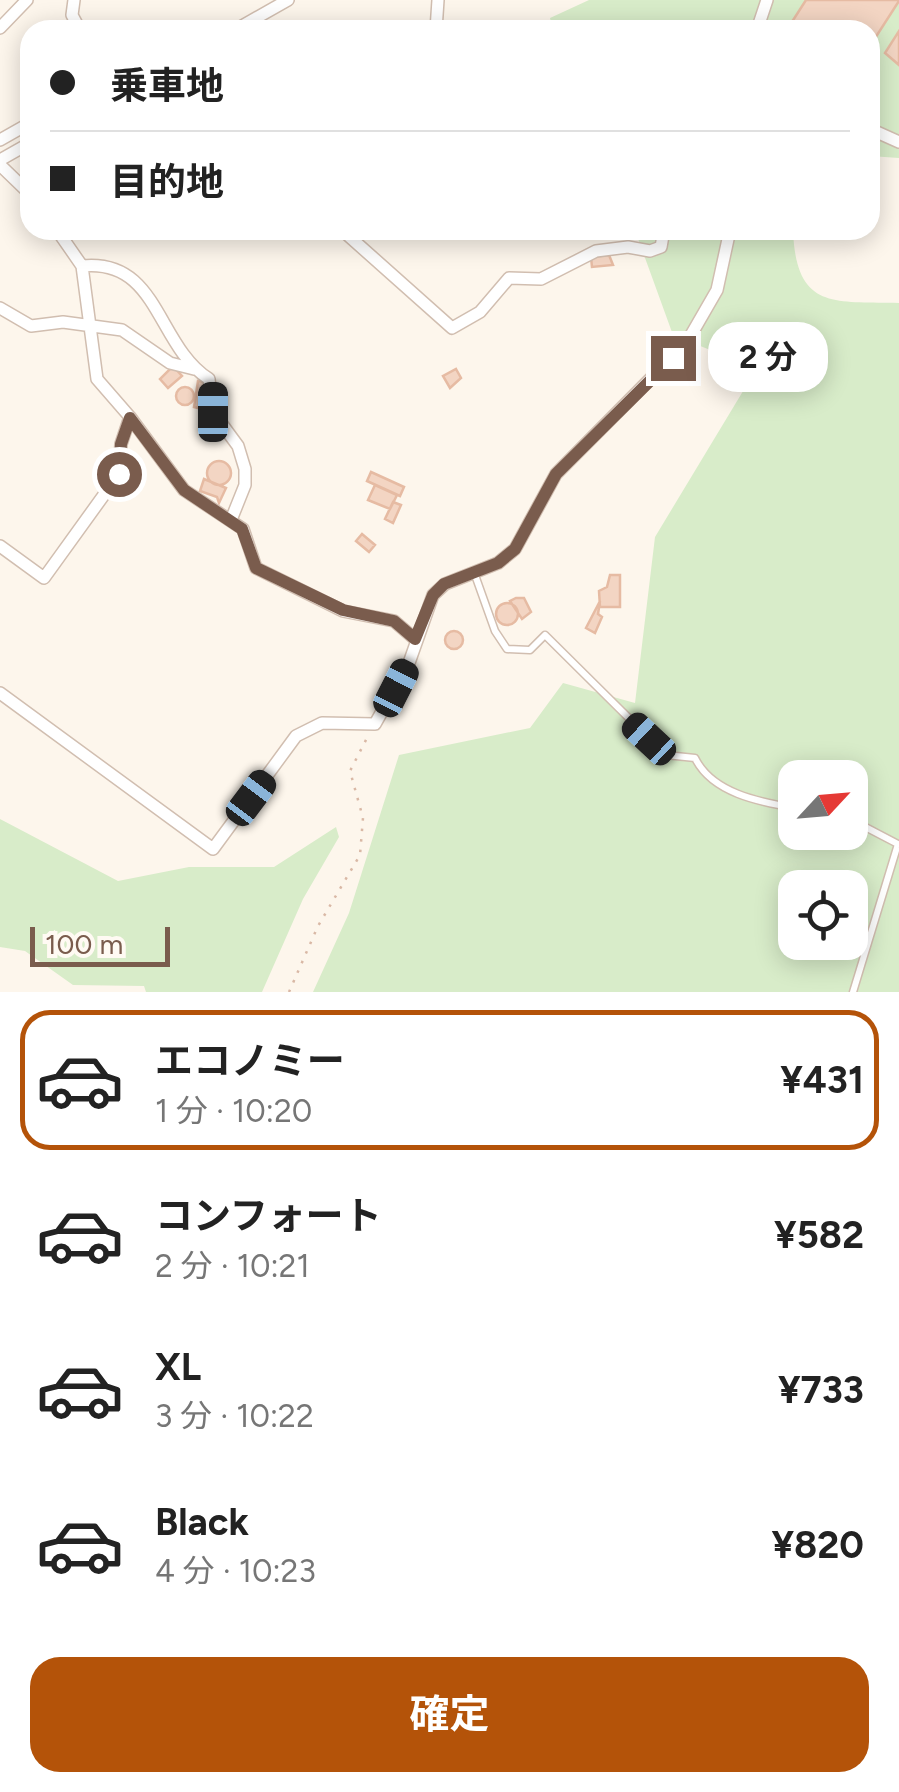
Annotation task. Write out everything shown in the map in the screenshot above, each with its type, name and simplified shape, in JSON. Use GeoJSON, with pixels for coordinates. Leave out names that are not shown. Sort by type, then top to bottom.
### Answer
{"type":"FeatureCollection","features":[{"type":"Feature","properties":{"kind":"street"},"geometry":{"type":"LineString","coordinates":[[0,28],[27,0]]}},
{"type":"Feature","properties":{"kind":"street"},"geometry":{"type":"LineString","coordinates":[[252,20],[288,0]]}},
{"type":"Feature","properties":{"kind":"street"},"geometry":{"type":"LineString","coordinates":[[0,162],[20,183]]}},
{"type":"Feature","properties":{"kind":"street"},"geometry":{"type":"LineString","coordinates":[[64,240],[82,266],[97,379],[184,490],[242,529],[256,568],[343,610],[394,621],[415,639]]}},
{"type":"Feature","properties":{"kind":"street"},"geometry":{"type":"LineString","coordinates":[[353,240],[452,328],[480,312],[510,278],[541,279],[596,250],[628,247],[650,252],[662,246],[663,240]]}},
{"type":"Feature","properties":{"kind":"street"},"geometry":{"type":"LineString","coordinates":[[0,693],[213,849],[296,736],[322,724],[375,724],[408,663],[433,595],[456,579],[475,575],[515,549],[556,474],[687,342],[717,290],[728,240]]}},
{"type":"Feature","properties":{"kind":"street"},"geometry":{"type":"LineString","coordinates":[[82,266],[108,264],[141,285],[195,369]]}},
{"type":"Feature","properties":{"kind":"street"},"geometry":{"type":"LineString","coordinates":[[0,308],[31,326],[63,322],[122,330],[170,363],[195,369],[209,378],[218,424],[242,456],[245,485],[230,520]]}},
{"type":"Feature","properties":{"kind":"street"},"geometry":{"type":"LineString","coordinates":[[0,546],[44,578],[119,474],[121,444],[130,418]]}},
{"type":"Feature","properties":{"kind":"lane"},"geometry":{"type":"LineString","coordinates":[[475,575],[495,630],[507,650],[530,650],[545,635],[666,755],[686,754],[714,783],[778,805]]}},
{"type":"Feature","properties":{"kind":"lane"},"geometry":{"type":"LineString","coordinates":[[853,992],[898,844],[868,828]]}},
{"type":"Feature","properties":{"kind":"path"},"geometry":{"type":"LineString","coordinates":[[289,992],[318,926],[360,855],[363,818],[350,772],[375,724]]}},
{"type":"Feature","properties":{"kind":"green space"},"geometry":{"type":"Polygon","coordinates":[[[589,0],[899,0],[899,158],[880,157],[880,20],[550,18],[589,0]]]}},
{"type":"Feature","properties":{"kind":"green space"},"geometry":{"type":"Polygon","coordinates":[[[639,240],[794,240],[802,275],[823,296],[855,302],[899,303],[899,992],[313,992],[349,913],[399,755],[530,728],[563,683],[635,703],[655,537],[760,363],[740,362],[673,335],[639,240]]]}},
{"type":"Feature","properties":{"kind":"green space"},"geometry":{"type":"Polygon","coordinates":[[[0,819],[118,881],[189,867],[274,867],[336,827],[339,837],[303,899],[262,992],[146,992],[144,986],[73,985],[25,951],[0,947],[0,819]]]}},
{"type":"Feature","properties":{"kind":"building"},"geometry":{"type":"Polygon","coordinates":[[[806,0],[899,0],[880,30],[880,20],[793,20],[806,0]]]}},
{"type":"Feature","properties":{"kind":"building"},"geometry":{"type":"Polygon","coordinates":[[[899,31],[899,65],[885,53],[899,31]]]}},
{"type":"Feature","properties":{"kind":"building"},"geometry":{"type":"Polygon","coordinates":[[[609,255],[613,265],[592,267],[591,257],[609,255]]]}},
{"type":"Feature","properties":{"kind":"building"},"geometry":{"type":"Polygon","coordinates":[[[173,366],[182,376],[168,388],[160,379],[173,366]]]}},
{"type":"Feature","properties":{"kind":"building"},"geometry":{"type":"Polygon","coordinates":[[[456,369],[461,378],[450,388],[443,376],[456,369]]]}},
{"type":"Feature","properties":{"kind":"building"},"geometry":{"type":"Polygon","coordinates":[[[198,381],[206,382],[202,409],[194,407],[198,381]]]}},
{"type":"Feature","properties":{"kind":"building"},"geometry":{"type":"Polygon","coordinates":[[[185,387],[194,396],[185,405],[176,396],[185,387]]]}},
{"type":"Feature","properties":{"kind":"building"},"geometry":{"type":"Polygon","coordinates":[[[219,461],[231,473],[219,485],[207,473],[219,461]]]}},
{"type":"Feature","properties":{"kind":"building"},"geometry":{"type":"Polygon","coordinates":[[[371,472],[404,487],[400,496],[367,481],[371,472]]]}},
{"type":"Feature","properties":{"kind":"building"},"geometry":{"type":"Polygon","coordinates":[[[204,479],[226,488],[219,503],[217,497],[200,491],[204,479]]]}},
{"type":"Feature","properties":{"kind":"building"},"geometry":{"type":"Polygon","coordinates":[[[375,485],[397,495],[390,509],[368,500],[375,485]]]}},
{"type":"Feature","properties":{"kind":"building"},"geometry":{"type":"Polygon","coordinates":[[[393,502],[401,505],[393,523],[385,519],[393,502]]]}},
{"type":"Feature","properties":{"kind":"building"},"geometry":{"type":"Polygon","coordinates":[[[362,534],[375,545],[369,552],[356,541],[362,534]]]}},
{"type":"Feature","properties":{"kind":"building"},"geometry":{"type":"Polygon","coordinates":[[[610,575],[620,575],[620,607],[600,607],[599,591],[607,587],[610,575]]]}},
{"type":"Feature","properties":{"kind":"building"},"geometry":{"type":"Polygon","coordinates":[[[524,598],[531,612],[522,619],[510,601],[524,598]]]}},
{"type":"Feature","properties":{"kind":"building"},"geometry":{"type":"Polygon","coordinates":[[[600,601],[598,614],[602,617],[595,633],[586,628],[600,601]]]}},
{"type":"Feature","properties":{"kind":"building"},"geometry":{"type":"Polygon","coordinates":[[[507,603],[518,614],[507,625],[496,614],[507,603]]]}},
{"type":"Feature","properties":{"kind":"building"},"geometry":{"type":"Polygon","coordinates":[[[454,631],[461,633],[461,647],[454,649],[447,647],[445,640],[447,633],[454,631]]]}},
{"type":"Feature","properties":{"kind":"route"},"geometry":{"type":"LineString","coordinates":[[119,474],[121,444],[130,418],[184,490],[242,529],[256,568],[343,610],[394,621],[415,639],[433,595],[444,584],[475,575],[515,549],[556,474],[673,358]]}}]}
